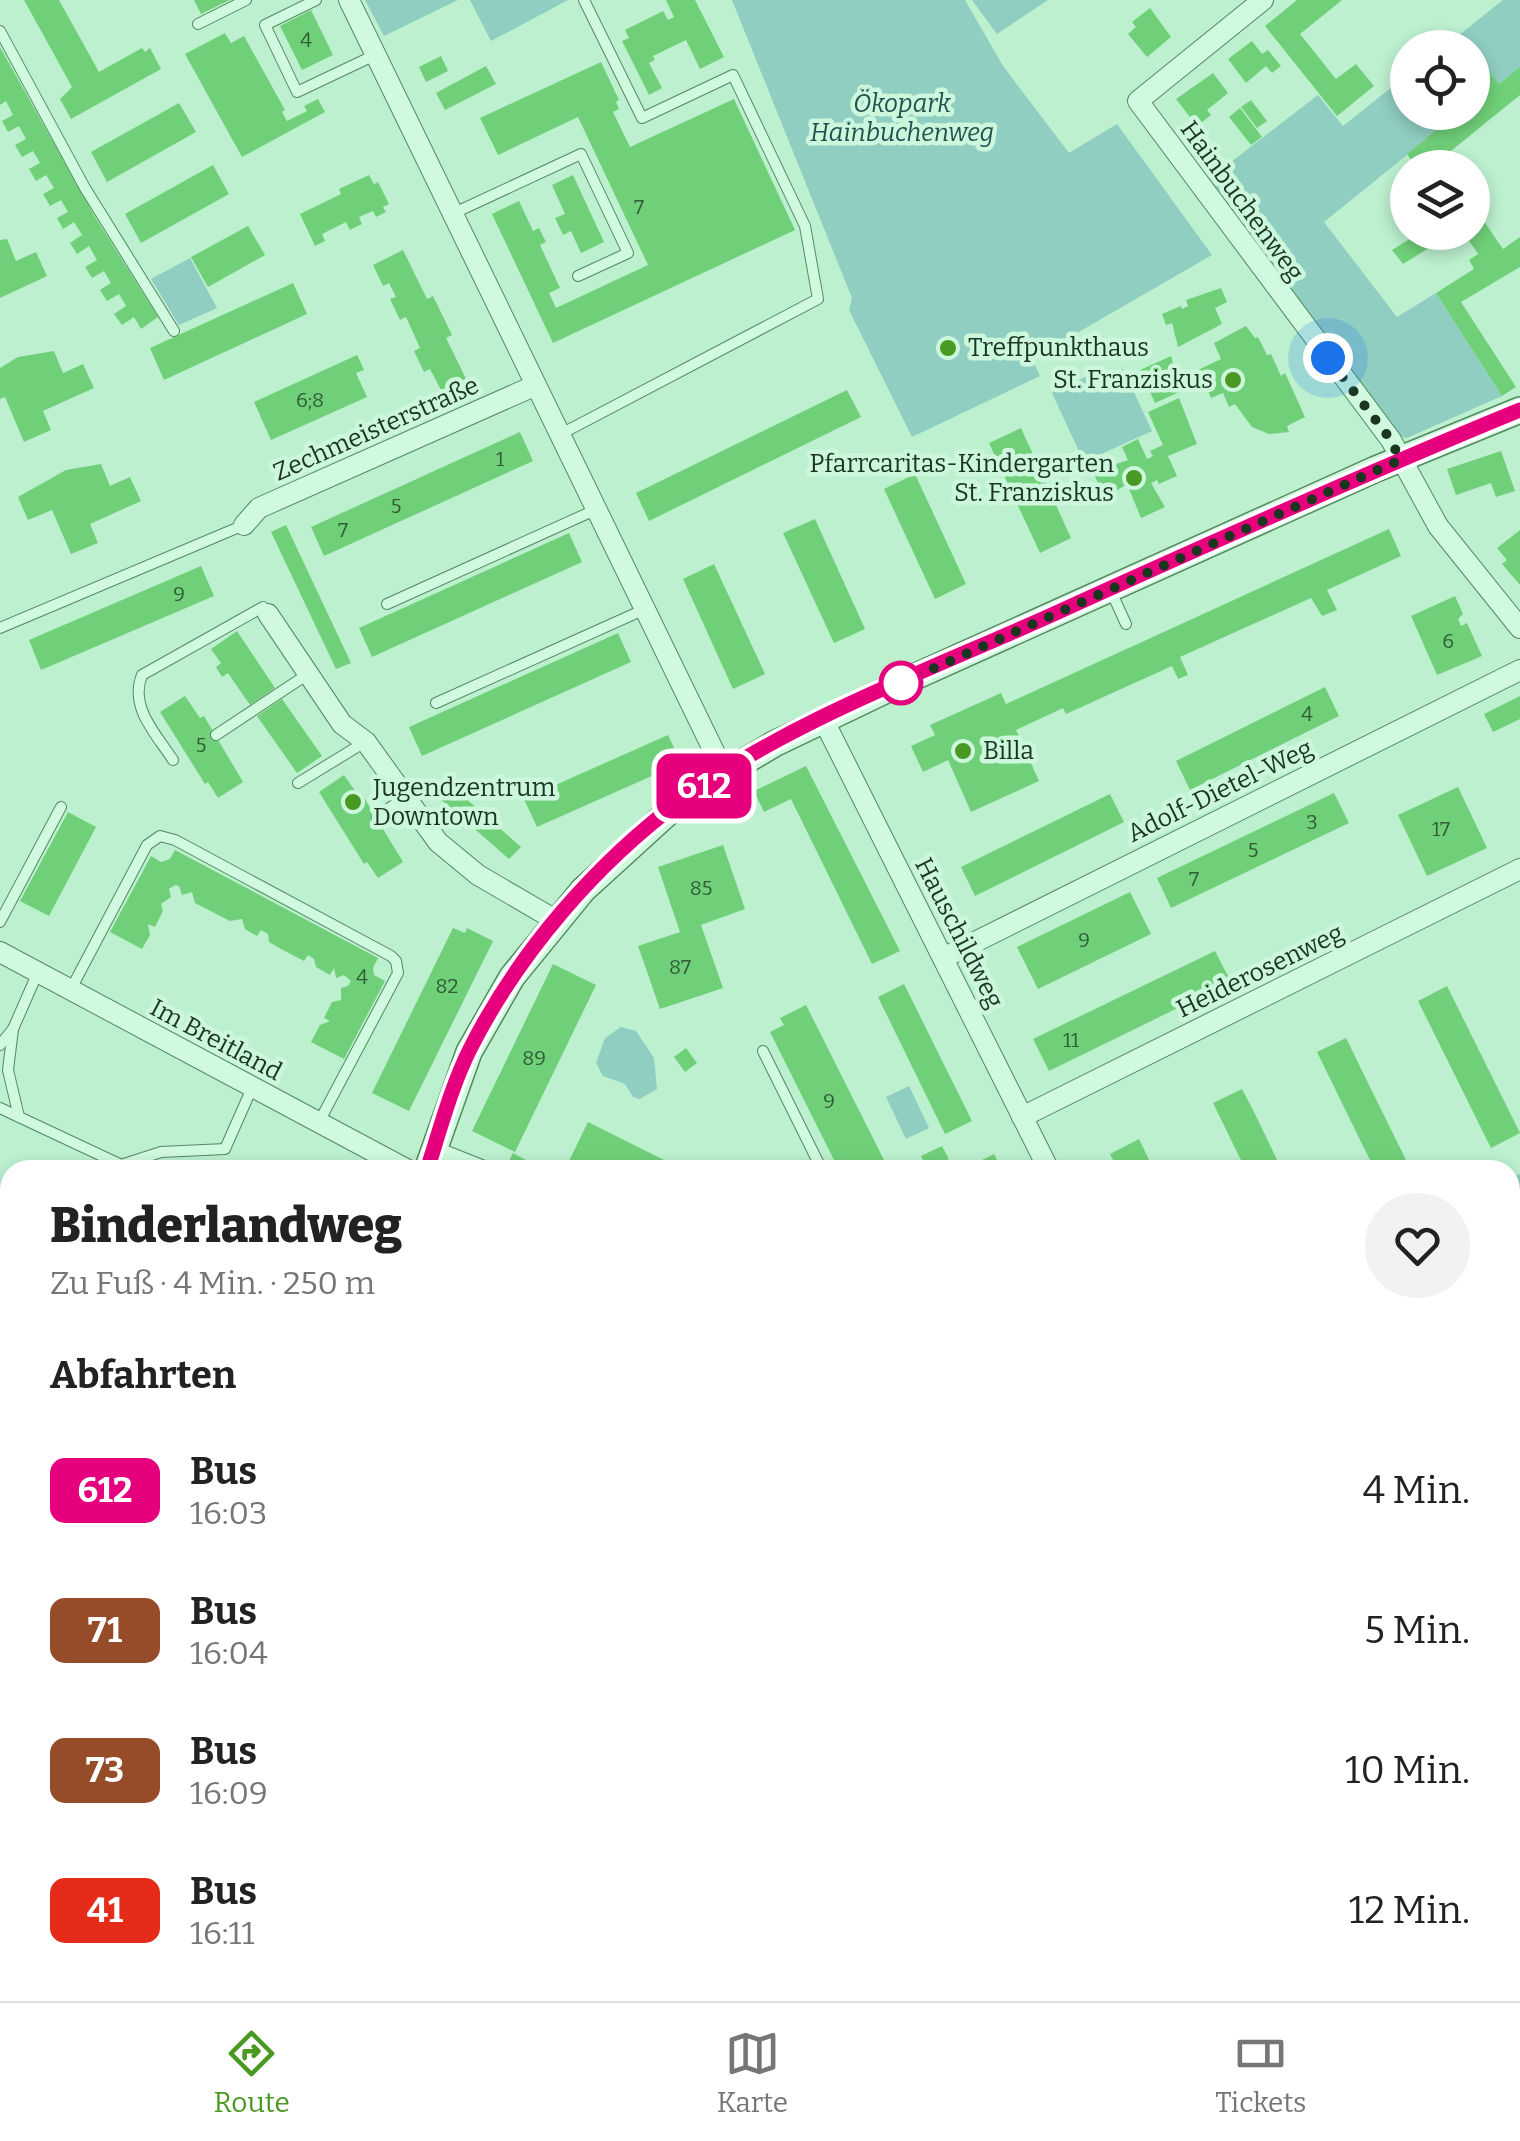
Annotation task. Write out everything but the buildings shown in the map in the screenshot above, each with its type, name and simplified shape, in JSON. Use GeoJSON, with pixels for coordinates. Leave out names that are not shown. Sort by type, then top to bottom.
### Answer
{"type":"FeatureCollection","features":[{"type":"Feature","properties":{"kind":"street"},"geometry":{"type":"LineString","coordinates":[[349,0],[724,772]]}},
{"type":"Feature","properties":{"kind":"street","name":"Hainbuchenweg"},"geometry":{"type":"LineString","coordinates":[[1263,0],[1138,101],[1391,440],[1400,460]]}},
{"type":"Feature","properties":{"kind":"street","name":"Zechmeisterstraße"},"geometry":{"type":"LineString","coordinates":[[244,525],[260,508],[534,386]]}},
{"type":"Feature","properties":{"kind":"street"},"geometry":{"type":"LineString","coordinates":[[430,1160],[452,1091],[489,1013],[512,977],[556,920],[611,862],[684,798],[823,719],[1520,410]]}},
{"type":"Feature","properties":{"kind":"street"},"geometry":{"type":"LineString","coordinates":[[1400,460],[1438,526],[1520,628]]}},
{"type":"Feature","properties":{"kind":"street"},"geometry":{"type":"LineString","coordinates":[[268,614],[342,724],[366,742],[438,842],[457,861],[556,920]]}},
{"type":"Feature","properties":{"kind":"street","name":"Adolf-Dietel-Weg"},"geometry":{"type":"LineString","coordinates":[[943,958],[1520,670]]}},
{"type":"Feature","properties":{"kind":"street","name":"Hauschildweg"},"geometry":{"type":"LineString","coordinates":[[823,719],[1044,1160]]}},
{"type":"Feature","properties":{"kind":"street","name":"Heiderosenweg"},"geometry":{"type":"LineString","coordinates":[[1022,1117],[1520,869]]}},
{"type":"Feature","properties":{"kind":"street","name":"Im Breitland"},"geometry":{"type":"LineString","coordinates":[[0,952],[389,1160]]}},
{"type":"Feature","properties":{"kind":"lane"},"geometry":{"type":"LineString","coordinates":[[198,24],[246,0]]}},
{"type":"Feature","properties":{"kind":"lane"},"geometry":{"type":"LineString","coordinates":[[316,0],[264,25],[298,92],[375,54]]}},
{"type":"Feature","properties":{"kind":"lane"},"geometry":{"type":"LineString","coordinates":[[558,436],[818,299],[805,226],[733,74],[642,118],[584,0]]}},
{"type":"Feature","properties":{"kind":"lane"},"geometry":{"type":"LineString","coordinates":[[0,31],[78,176],[174,332]]}},
{"type":"Feature","properties":{"kind":"lane"},"geometry":{"type":"LineString","coordinates":[[452,214],[581,154],[628,253],[578,276]]}},
{"type":"Feature","properties":{"kind":"lane"},"geometry":{"type":"LineString","coordinates":[[387,604],[595,510]]}},
{"type":"Feature","properties":{"kind":"lane"},"geometry":{"type":"LineString","coordinates":[[0,628],[244,525]]}},
{"type":"Feature","properties":{"kind":"lane"},"geometry":{"type":"LineString","coordinates":[[1110,589],[1126,624]]}},
{"type":"Feature","properties":{"kind":"lane"},"geometry":{"type":"LineString","coordinates":[[173,760],[139,706],[137,695],[142,675],[263,606],[268,614]]}},
{"type":"Feature","properties":{"kind":"lane"},"geometry":{"type":"LineString","coordinates":[[436,703],[643,610]]}},
{"type":"Feature","properties":{"kind":"lane"},"geometry":{"type":"LineString","coordinates":[[216,735],[308,674]]}},
{"type":"Feature","properties":{"kind":"lane"},"geometry":{"type":"LineString","coordinates":[[298,784],[366,742]]}},
{"type":"Feature","properties":{"kind":"lane"},"geometry":{"type":"LineString","coordinates":[[377,817],[405,798]]}},
{"type":"Feature","properties":{"kind":"lane"},"geometry":{"type":"LineString","coordinates":[[0,922],[61,806]]}},
{"type":"Feature","properties":{"kind":"lane"},"geometry":{"type":"LineString","coordinates":[[70,990],[147,845],[160,836],[324,920],[391,956],[398,968],[318,1123]]}},
{"type":"Feature","properties":{"kind":"lane"},"geometry":{"type":"LineString","coordinates":[[20,1117],[8,1070],[13,1030],[38,972]]}},
{"type":"Feature","properties":{"kind":"lane"},"geometry":{"type":"LineString","coordinates":[[0,1045],[13,1030]]}},
{"type":"Feature","properties":{"kind":"lane"},"geometry":{"type":"LineString","coordinates":[[762,1051],[817,1160]]}},
{"type":"Feature","properties":{"kind":"lane"},"geometry":{"type":"LineString","coordinates":[[144,1160],[161,1152],[224,1149],[252,1088]]}},
{"type":"Feature","properties":{"kind":"lane"},"geometry":{"type":"LineString","coordinates":[[0,1108],[110,1160]]}},
{"type":"Feature","properties":{"kind":"green space"},"geometry":{"type":"Polygon","coordinates":[[[365,0],[458,0],[384,36],[365,0]]]}},
{"type":"Feature","properties":{"kind":"green space"},"geometry":{"type":"Polygon","coordinates":[[[470,0],[568,0],[491,41],[470,0]]]}},
{"type":"Feature","properties":{"kind":"green space","name":"Ökopark Hainbuchenweg"},"geometry":{"type":"Polygon","coordinates":[[[732,0],[965,0],[1003,66],[1069,153],[1117,124],[1212,255],[1032,359],[1040,376],[912,437],[849,310],[852,298],[732,0]]]}},
{"type":"Feature","properties":{"kind":"green space"},"geometry":{"type":"Polygon","coordinates":[[[972,0],[1048,0],[997,34],[972,0]]]}},
{"type":"Feature","properties":{"kind":"green space"},"geometry":{"type":"Polygon","coordinates":[[[1503,0],[1520,0],[1520,67],[1499,84],[1490,72],[1490,30],[1466,30],[1503,0]]]}},
{"type":"Feature","properties":{"kind":"green space"},"geometry":{"type":"Polygon","coordinates":[[[1390,89],[1390,130],[1438,130],[1413,150],[1390,150],[1390,169],[1324,222],[1397,317],[1436,293],[1502,396],[1407,438],[1388,422],[1209,179],[1318,95],[1343,126],[1390,89]]]}},
{"type":"Feature","properties":{"kind":"green space"},"geometry":{"type":"Polygon","coordinates":[[[190,258],[217,308],[179,325],[151,279],[190,258]]]}},
{"type":"Feature","properties":{"kind":"green space"},"geometry":{"type":"Polygon","coordinates":[[[1123,369],[1152,431],[1084,462],[1052,393],[1088,376],[1092,383],[1123,369]]]}},
{"type":"Feature","properties":{"kind":"green space"},"geometry":{"type":"Polygon","coordinates":[[[621,1027],[636,1031],[654,1058],[657,1089],[640,1099],[633,1097],[625,1084],[603,1076],[596,1063],[605,1038],[621,1027]]]}},
{"type":"Feature","properties":{"kind":"green space"},"geometry":{"type":"Polygon","coordinates":[[[909,1086],[929,1128],[906,1139],[886,1097],[909,1086]]]}},
{"type":"Feature","properties":{"kind":"bus line","name":"612"},"geometry":{"type":"LineString","coordinates":[[430,1160],[468,1052],[512,977],[583,890],[684,798],[774,744],[902,682],[1376,470],[1520,410]]}},
{"type":"Feature","properties":{"kind":"place","name":"Treffpunkthaus"},"geometry":{"type":"Point","coordinates":[948,348]}},
{"type":"Feature","properties":{"kind":"place","name":"St. Franziskus"},"geometry":{"type":"Point","coordinates":[1233,380]}},
{"type":"Feature","properties":{"kind":"place","name":"Pfarrcaritas-Kindergarten St. Franziskus"},"geometry":{"type":"Point","coordinates":[1134,478]}},
{"type":"Feature","properties":{"kind":"place","name":"Billa"},"geometry":{"type":"Point","coordinates":[963,751]}},
{"type":"Feature","properties":{"kind":"place","name":"Jugendzentrum Downtown"},"geometry":{"type":"Point","coordinates":[353,802]}},
{"type":"Feature","properties":{"kind":"route"},"geometry":{"type":"LineString","coordinates":[[901,683],[1400,460],[1391,440],[1328,358]]}}]}
